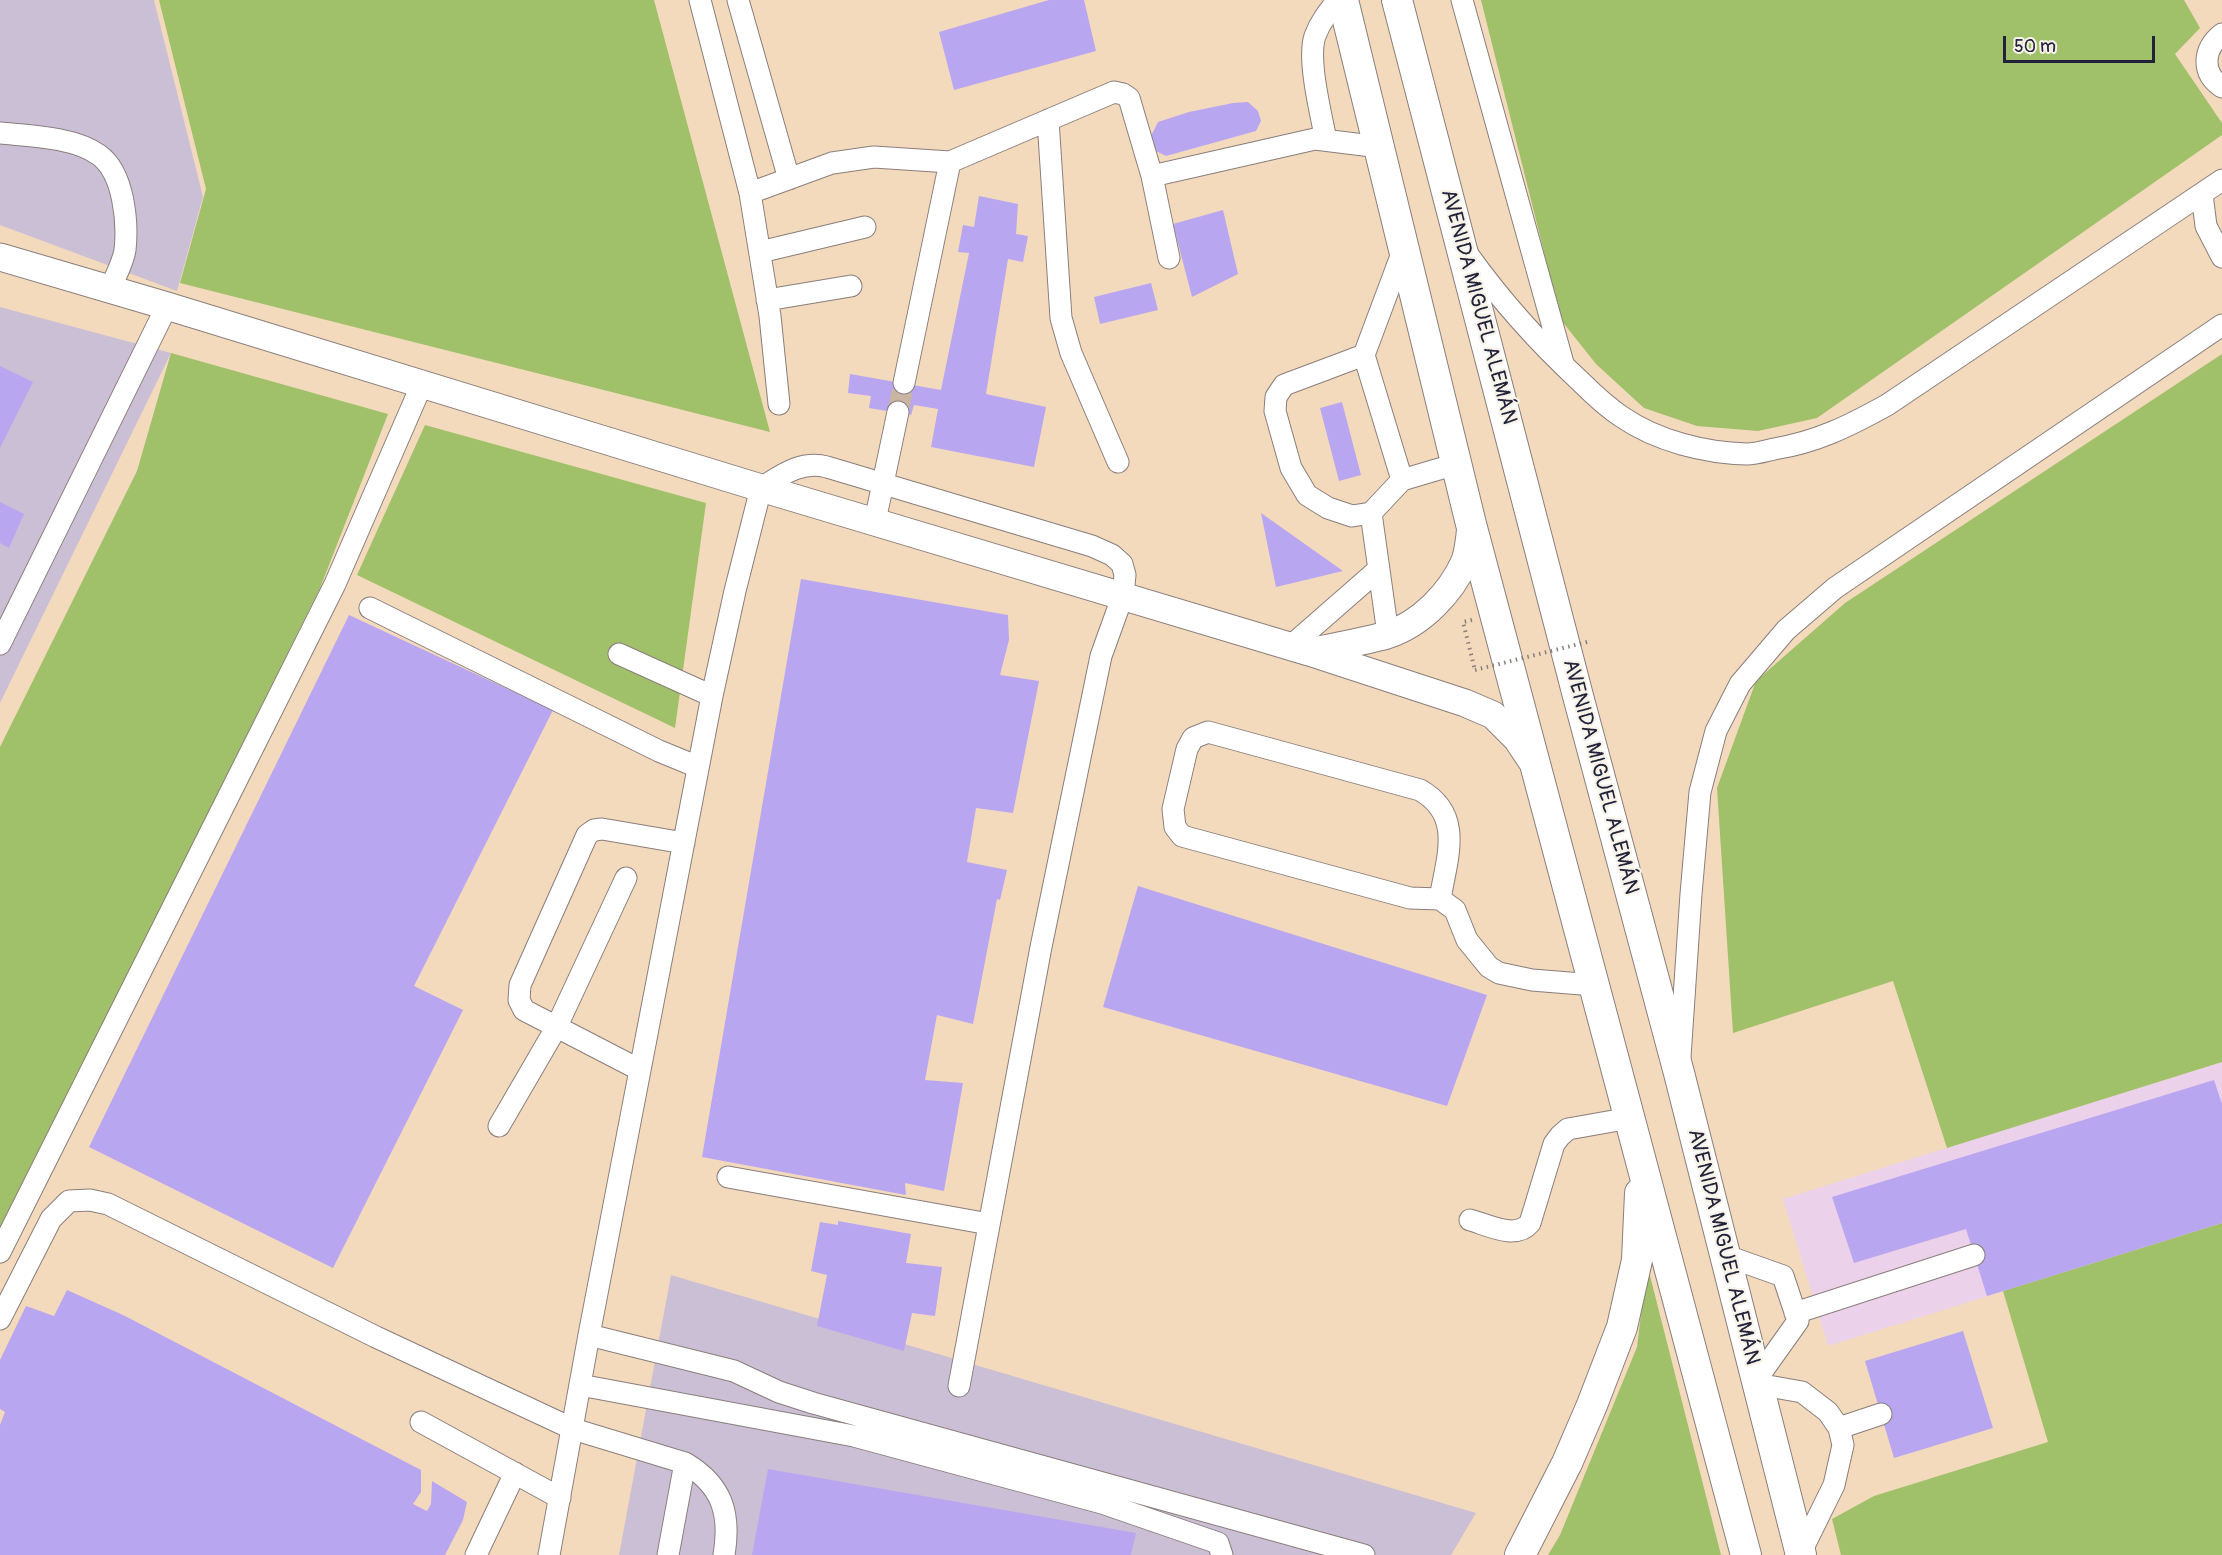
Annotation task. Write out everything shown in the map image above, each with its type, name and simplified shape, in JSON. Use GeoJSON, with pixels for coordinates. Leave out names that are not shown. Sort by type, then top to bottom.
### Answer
{"type":"FeatureCollection","features":[{"type":"Feature","properties":{"kind":"highway"},"geometry":{"type":"LineString","coordinates":[[1340,0],[1380,147],[1471,524],[1746,1555]]}},
{"type":"Feature","properties":{"kind":"highway","name":"AVENIDA MIGUEL ALEMÁN"},"geometry":{"type":"LineString","coordinates":[[1397,0],[1679,1073],[1801,1555]]}},
{"type":"Feature","properties":{"kind":"highway"},"geometry":{"type":"LineString","coordinates":[[1520,1555],[1571,1454],[1622,1327],[1637,1260],[1640,1226],[1640,1157]]}},
{"type":"Feature","properties":{"kind":"main road"},"geometry":{"type":"LineString","coordinates":[[0,256],[761,488],[1300,649],[1487,712],[1518,739],[1540,778]]}},
{"type":"Feature","properties":{"kind":"main road"},"geometry":{"type":"LineString","coordinates":[[1300,649],[1388,634],[1422,616],[1449,588],[1466,559],[1471,524]]}},
{"type":"Feature","properties":{"kind":"street"},"geometry":{"type":"LineString","coordinates":[[700,0],[750,193],[767,300],[779,404]]}},
{"type":"Feature","properties":{"kind":"street"},"geometry":{"type":"LineString","coordinates":[[738,0],[789,179]]}},
{"type":"Feature","properties":{"kind":"street"},"geometry":{"type":"LineString","coordinates":[[1326,140],[1312,53],[1314,38],[1322,22],[1340,0]]}},
{"type":"Feature","properties":{"kind":"street"},"geometry":{"type":"LineString","coordinates":[[1462,0],[1564,366]]}},
{"type":"Feature","properties":{"kind":"street"},"geometry":{"type":"LineString","coordinates":[[2222,34],[2213,41],[2206,64],[2209,75],[2222,87]]}},
{"type":"Feature","properties":{"kind":"street"},"geometry":{"type":"LineString","coordinates":[[750,193],[832,163],[874,157],[950,162],[1114,92],[1129,98],[1152,176],[1169,258]]}},
{"type":"Feature","properties":{"kind":"street"},"geometry":{"type":"LineString","coordinates":[[1048,120],[1061,318],[1071,353],[1118,462]]}},
{"type":"Feature","properties":{"kind":"street"},"geometry":{"type":"LineString","coordinates":[[0,133],[66,141],[100,155],[119,180],[125,213],[125,252],[110,289]]}},
{"type":"Feature","properties":{"kind":"street"},"geometry":{"type":"LineString","coordinates":[[1152,176],[1315,139],[1380,147]]}},
{"type":"Feature","properties":{"kind":"street"},"geometry":{"type":"LineString","coordinates":[[904,383],[950,162]]}},
{"type":"Feature","properties":{"kind":"street"},"geometry":{"type":"LineString","coordinates":[[1463,247],[1510,309],[1564,366],[1622,417],[1654,434],[1696,448],[1748,454],[1798,445],[1842,430],[1887,405],[2222,180]]}},
{"type":"Feature","properties":{"kind":"street"},"geometry":{"type":"LineString","coordinates":[[2202,194],[2206,226],[2222,257]]}},
{"type":"Feature","properties":{"kind":"street"},"geometry":{"type":"LineString","coordinates":[[760,252],[865,227]]}},
{"type":"Feature","properties":{"kind":"street"},"geometry":{"type":"LineString","coordinates":[[1402,480],[1364,355],[1404,247]]}},
{"type":"Feature","properties":{"kind":"street"},"geometry":{"type":"LineString","coordinates":[[767,300],[850,286]]}},
{"type":"Feature","properties":{"kind":"street"},"geometry":{"type":"LineString","coordinates":[[0,644],[167,306]]}},
{"type":"Feature","properties":{"kind":"street"},"geometry":{"type":"LineString","coordinates":[[1679,1073],[1700,792],[1716,731],[1740,684],[1786,630],[1835,588],[2222,325]]}},
{"type":"Feature","properties":{"kind":"street"},"geometry":{"type":"LineString","coordinates":[[1364,355],[1284,385],[1275,405],[1291,468],[1307,495],[1328,508],[1352,516],[1371,513],[1402,480],[1456,464]]}},
{"type":"Feature","properties":{"kind":"street"},"geometry":{"type":"LineString","coordinates":[[0,1252],[335,584],[422,384]]}},
{"type":"Feature","properties":{"kind":"street"},"geometry":{"type":"LineString","coordinates":[[875,522],[898,412]]}},
{"type":"Feature","properties":{"kind":"street"},"geometry":{"type":"LineString","coordinates":[[549,1555],[698,767],[735,591],[761,488],[786,472],[809,464],[883,483],[1092,546],[1112,555],[1122,564],[1125,575],[1123,595],[1101,656],[1041,947],[959,1386]]}},
{"type":"Feature","properties":{"kind":"street"},"geometry":{"type":"LineString","coordinates":[[1371,513],[1388,634]]}},
{"type":"Feature","properties":{"kind":"street"},"geometry":{"type":"LineString","coordinates":[[1300,649],[1379,569]]}},
{"type":"Feature","properties":{"kind":"street"},"geometry":{"type":"LineString","coordinates":[[370,608],[659,751],[698,767]]}},
{"type":"Feature","properties":{"kind":"street"},"geometry":{"type":"LineString","coordinates":[[619,654],[712,696]]}},
{"type":"Feature","properties":{"kind":"street"},"geometry":{"type":"LineString","coordinates":[[1440,898],[1450,837],[1442,808],[1432,797],[1420,790],[1208,732],[1193,738],[1187,749],[1173,810],[1175,827],[1182,836],[1410,898],[1440,898],[1455,910],[1467,939],[1489,966],[1499,973],[1532,980],[1594,985]]}},
{"type":"Feature","properties":{"kind":"street"},"geometry":{"type":"LineString","coordinates":[[640,1070],[524,1010],[519,1000],[520,986],[587,835],[594,830],[602,829],[684,843]]}},
{"type":"Feature","properties":{"kind":"street"},"geometry":{"type":"LineString","coordinates":[[499,1126],[556,1028],[626,878]]}},
{"type":"Feature","properties":{"kind":"street"},"geometry":{"type":"LineString","coordinates":[[1470,1220],[1515,1232],[1526,1229],[1530,1223],[1554,1144],[1560,1136],[1568,1129],[1630,1118]]}},
{"type":"Feature","properties":{"kind":"street"},"geometry":{"type":"LineString","coordinates":[[728,1176],[989,1224]]}},
{"type":"Feature","properties":{"kind":"street"},"geometry":{"type":"LineString","coordinates":[[0,1319],[51,1219],[69,1201],[90,1200],[108,1204],[376,1337],[573,1429],[685,1463],[710,1480],[720,1496],[726,1516],[727,1540],[724,1555]]}},
{"type":"Feature","properties":{"kind":"street"},"geometry":{"type":"LineString","coordinates":[[1724,1255],[1783,1276],[1798,1321],[1757,1382],[1802,1392],[1828,1412],[1839,1428],[1842,1445],[1834,1485],[1801,1555]]}},
{"type":"Feature","properties":{"kind":"street"},"geometry":{"type":"LineString","coordinates":[[1795,1313],[1974,1256]]}},
{"type":"Feature","properties":{"kind":"street"},"geometry":{"type":"LineString","coordinates":[[589,1335],[734,1371],[779,1392],[1310,1548],[1364,1555]]}},
{"type":"Feature","properties":{"kind":"street"},"geometry":{"type":"LineString","coordinates":[[580,1385],[854,1436],[1102,1503],[1218,1543],[1222,1555]]}},
{"type":"Feature","properties":{"kind":"street"},"geometry":{"type":"LineString","coordinates":[[1839,1428],[1881,1414]]}},
{"type":"Feature","properties":{"kind":"street"},"geometry":{"type":"LineString","coordinates":[[422,1422],[560,1498]]}},
{"type":"Feature","properties":{"kind":"street"},"geometry":{"type":"LineString","coordinates":[[668,1555],[685,1463]]}},
{"type":"Feature","properties":{"kind":"street"},"geometry":{"type":"LineString","coordinates":[[476,1555],[515,1473]]}},
{"type":"Feature","properties":{"kind":"path"},"geometry":{"type":"LineString","coordinates":[[1463,622],[1475,670],[1591,641]]}},
{"type":"Feature","properties":{"kind":"shaded area"},"geometry":{"type":"Polygon","coordinates":[[[0,0],[154,0],[203,197],[177,291],[0,225],[0,0]]]}},
{"type":"Feature","properties":{"kind":"shaded area"},"geometry":{"type":"Polygon","coordinates":[[[0,307],[171,353],[0,703],[0,307]]]}},
{"type":"Feature","properties":{"kind":"shaded area"},"geometry":{"type":"Polygon","coordinates":[[[2222,1062],[2222,1223],[1828,1346],[1783,1199],[2222,1062]]]}},
{"type":"Feature","properties":{"kind":"shaded area"},"geometry":{"type":"Polygon","coordinates":[[[671,1275],[1476,1513],[1451,1555],[619,1555],[671,1275]]]}},
{"type":"Feature","properties":{"kind":"green space"},"geometry":{"type":"Polygon","coordinates":[[[159,0],[654,0],[770,432],[180,283],[206,189],[159,0]]]}},
{"type":"Feature","properties":{"kind":"green space"},"geometry":{"type":"Polygon","coordinates":[[[1481,0],[2184,0],[2200,28],[2175,54],[2222,123],[2222,135],[1817,418],[1758,431],[1697,426],[1644,408],[1596,364],[1561,320],[1481,0]]]}},
{"type":"Feature","properties":{"kind":"green space"},"geometry":{"type":"Polygon","coordinates":[[[171,353],[388,414],[320,588],[0,1230],[0,747],[137,471],[171,353]]]}},
{"type":"Feature","properties":{"kind":"green space"},"geometry":{"type":"Polygon","coordinates":[[[2222,354],[2222,1062],[1947,1148],[1893,981],[1733,1033],[1717,788],[1756,681],[1845,603],[2222,354]]]}},
{"type":"Feature","properties":{"kind":"green space"},"geometry":{"type":"Polygon","coordinates":[[[425,425],[706,503],[675,728],[357,575],[425,425]]]}},
{"type":"Feature","properties":{"kind":"green space"},"geometry":{"type":"Polygon","coordinates":[[[2222,1223],[2222,1555],[1841,1555],[1832,1519],[1874,1496],[2048,1442],[2003,1291],[2222,1223]]]}},
{"type":"Feature","properties":{"kind":"green space"},"geometry":{"type":"Polygon","coordinates":[[[1647,1264],[1721,1555],[1548,1555],[1560,1535],[1637,1347],[1647,1264]]]}},
{"type":"Feature","properties":{"kind":"building"},"geometry":{"type":"Polygon","coordinates":[[[1049,0],[1084,0],[1096,51],[954,90],[939,32],[1049,0]]]}},
{"type":"Feature","properties":{"kind":"building"},"geometry":{"type":"Polygon","coordinates":[[[1248,102],[1258,111],[1261,121],[1256,131],[1166,156],[1156,151],[1151,136],[1158,122],[1189,112],[1248,102]]]}},
{"type":"Feature","properties":{"kind":"building"},"geometry":{"type":"Polygon","coordinates":[[[979,196],[1018,204],[1016,234],[1028,236],[1023,262],[1008,259],[986,394],[1046,407],[1034,467],[931,447],[938,409],[914,405],[911,415],[869,408],[871,396],[848,393],[850,374],[941,390],[969,253],[958,252],[963,225],[974,227],[979,196]]]}},
{"type":"Feature","properties":{"kind":"building"},"geometry":{"type":"Polygon","coordinates":[[[1223,210],[1238,274],[1192,297],[1173,224],[1223,210]]]}},
{"type":"Feature","properties":{"kind":"building"},"geometry":{"type":"Polygon","coordinates":[[[1151,283],[1158,310],[1100,324],[1094,297],[1151,283]]]}},
{"type":"Feature","properties":{"kind":"building"},"geometry":{"type":"Polygon","coordinates":[[[0,366],[33,382],[0,448],[0,366]]]}},
{"type":"Feature","properties":{"kind":"building"},"geometry":{"type":"Polygon","coordinates":[[[1342,402],[1361,475],[1339,481],[1320,408],[1342,402]]]}},
{"type":"Feature","properties":{"kind":"building"},"geometry":{"type":"Polygon","coordinates":[[[0,502],[24,514],[9,548],[0,543],[0,502]]]}},
{"type":"Feature","properties":{"kind":"building"},"geometry":{"type":"Polygon","coordinates":[[[1261,513],[1343,571],[1276,587],[1261,513]]]}},
{"type":"Feature","properties":{"kind":"building"},"geometry":{"type":"Polygon","coordinates":[[[801,579],[1008,615],[1009,640],[1000,675],[1039,681],[1013,813],[976,808],[967,862],[1007,870],[1000,900],[997,899],[973,1024],[937,1015],[925,1080],[963,1083],[944,1191],[905,1183],[906,1195],[702,1157],[801,579]]]}},
{"type":"Feature","properties":{"kind":"building"},"geometry":{"type":"Polygon","coordinates":[[[349,615],[553,710],[414,986],[463,1010],[333,1268],[89,1147],[349,615]]]}},
{"type":"Feature","properties":{"kind":"building"},"geometry":{"type":"Polygon","coordinates":[[[1138,886],[1487,995],[1447,1106],[1103,1007],[1138,886]]]}},
{"type":"Feature","properties":{"kind":"building"},"geometry":{"type":"Polygon","coordinates":[[[2214,1080],[2222,1104],[2222,1223],[1987,1296],[1966,1229],[1854,1263],[1832,1197],[2214,1080]]]}},
{"type":"Feature","properties":{"kind":"building"},"geometry":{"type":"Polygon","coordinates":[[[838,1221],[911,1234],[906,1263],[942,1267],[935,1316],[912,1313],[904,1351],[817,1326],[827,1275],[811,1271],[820,1222],[838,1225],[838,1221]]]}},
{"type":"Feature","properties":{"kind":"building"},"geometry":{"type":"Polygon","coordinates":[[[67,1290],[123,1315],[421,1470],[421,1492],[413,1504],[427,1511],[431,1504],[432,1481],[467,1502],[463,1520],[445,1555],[0,1555],[0,1425],[5,1412],[0,1409],[0,1360],[26,1306],[54,1316],[67,1290]]]}},
{"type":"Feature","properties":{"kind":"building"},"geometry":{"type":"Polygon","coordinates":[[[1963,1331],[1993,1428],[1894,1458],[1865,1361],[1963,1331]]]}},
{"type":"Feature","properties":{"kind":"building"},"geometry":{"type":"Polygon","coordinates":[[[768,1469],[1136,1533],[1131,1555],[752,1555],[768,1469]]]}},
{"type":"Feature","properties":{"kind":"tunnel"},"geometry":{"type":"LineString","coordinates":[[898,412],[904,383]]}}]}
